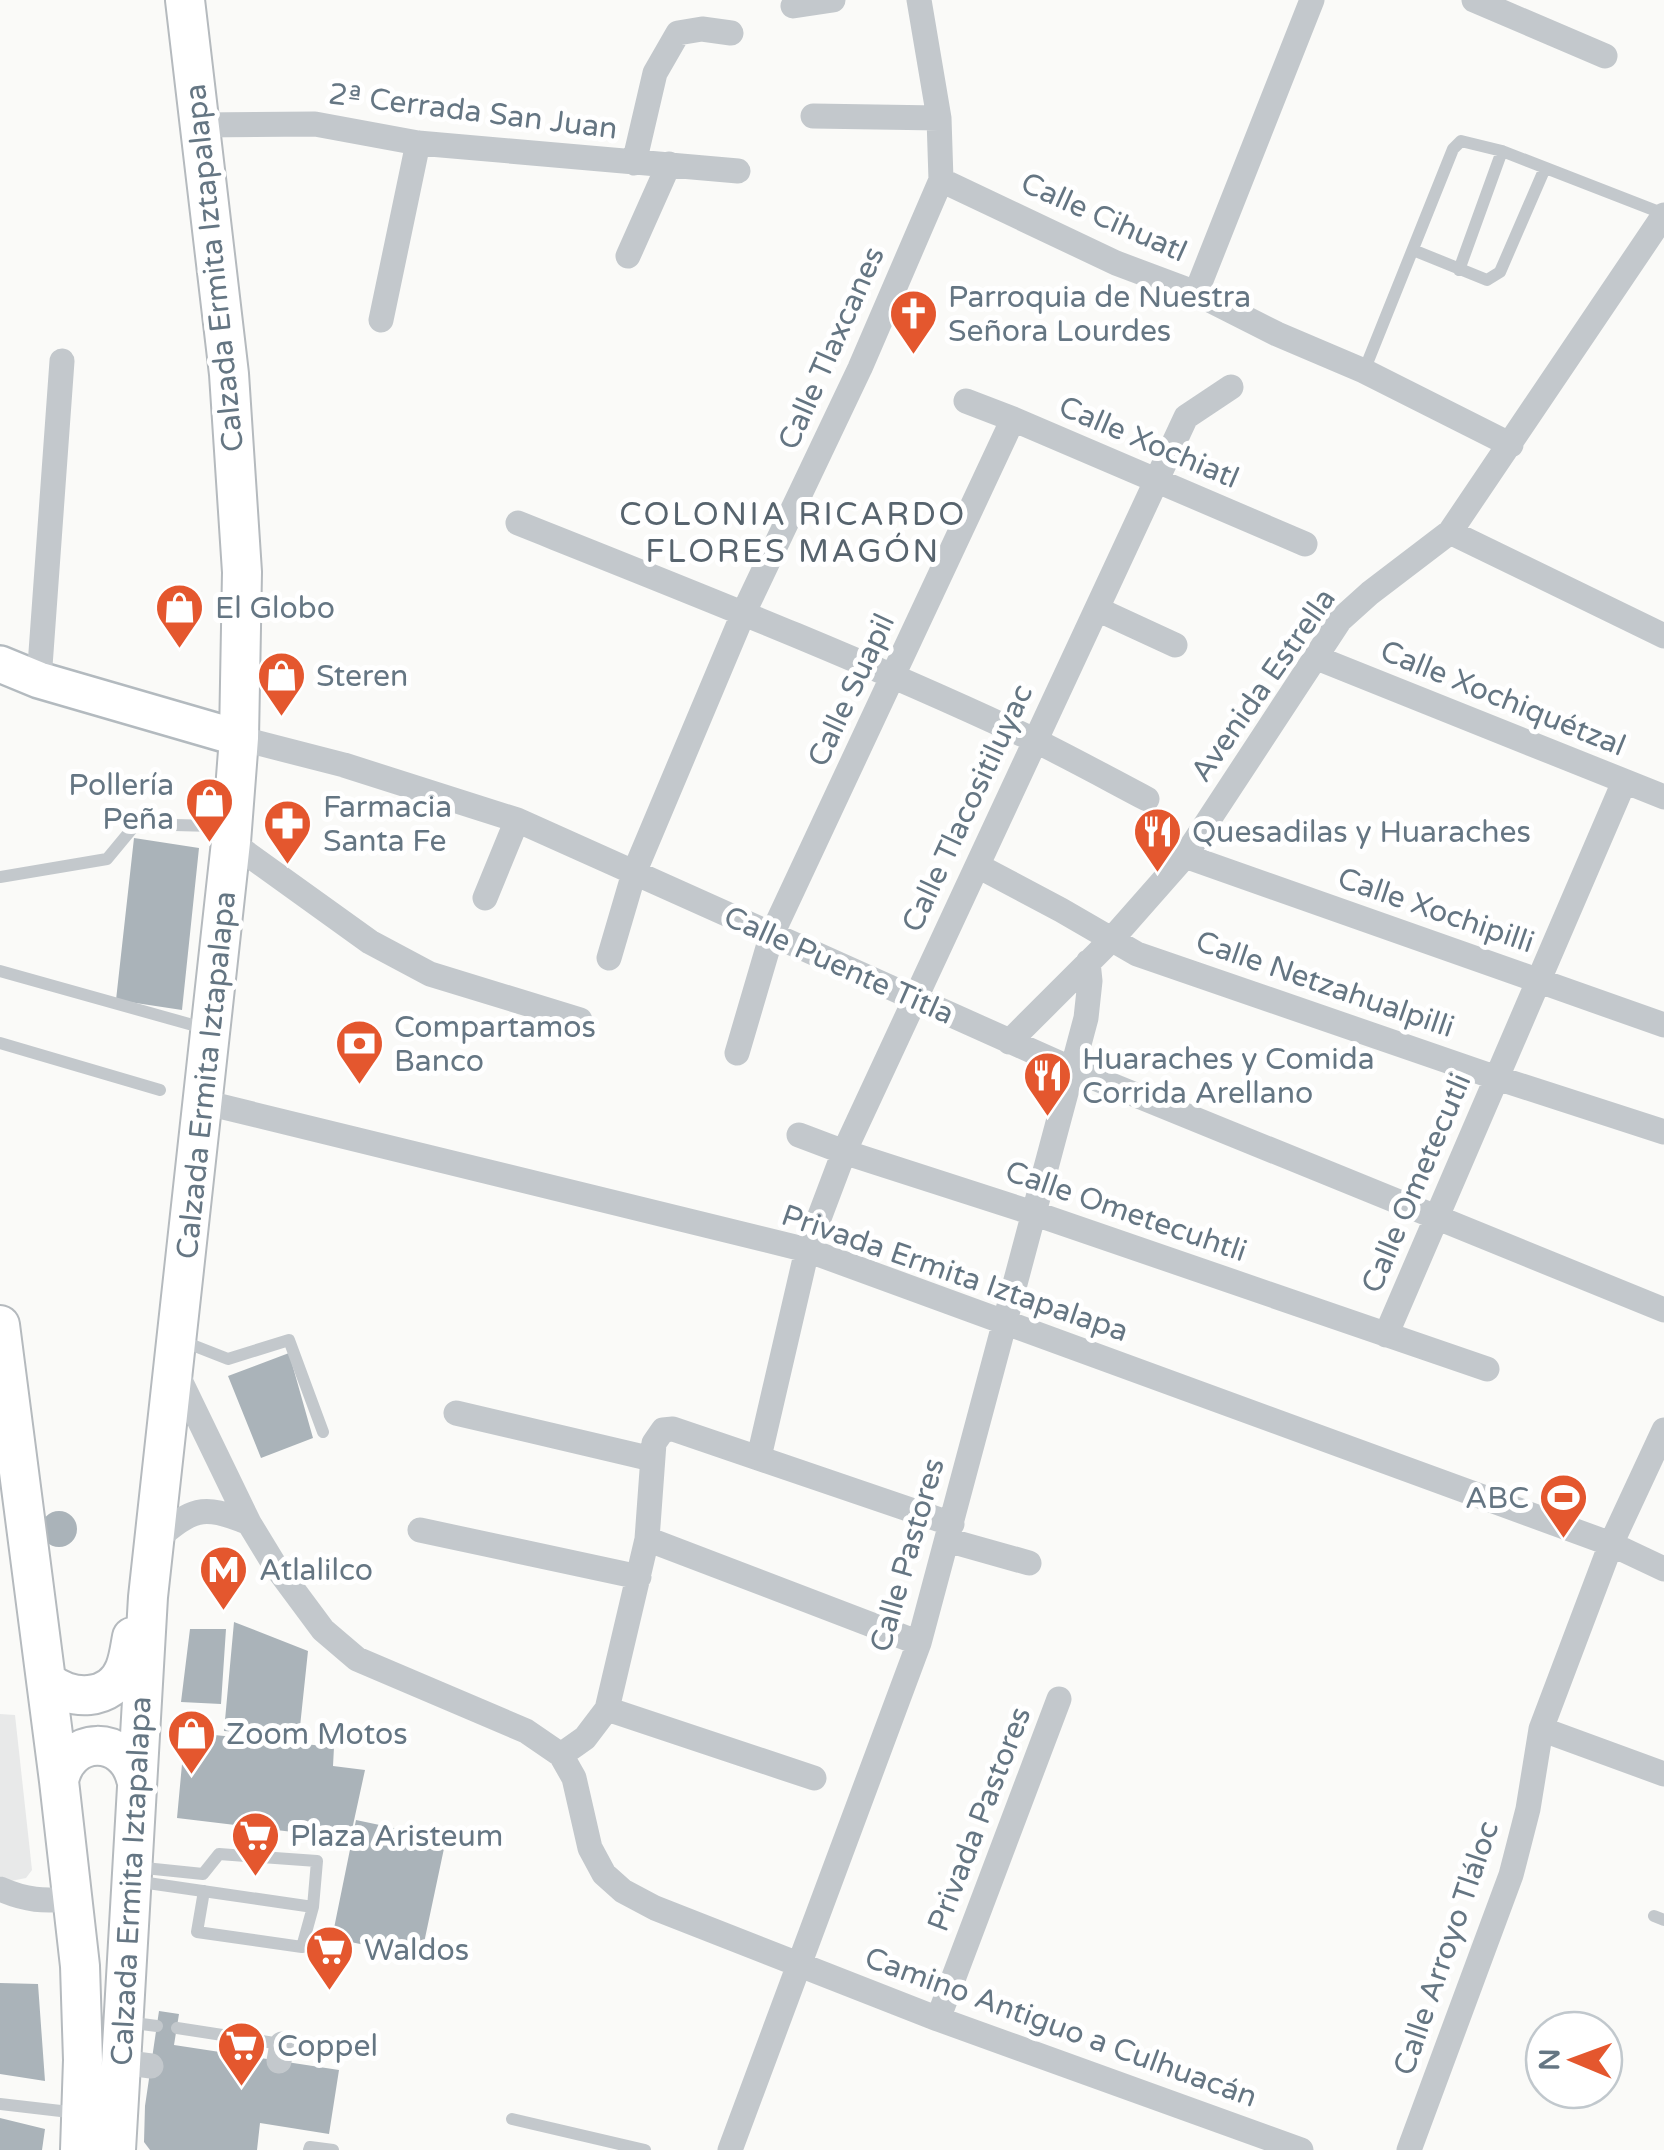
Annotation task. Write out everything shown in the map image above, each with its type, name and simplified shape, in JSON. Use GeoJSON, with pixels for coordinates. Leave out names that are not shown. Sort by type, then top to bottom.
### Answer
{"type":"FeatureCollection","features":[{"type":"Feature","properties":{"kind":"main road","name":"Calzada Ermita Iztapalapa"},"geometry":{"type":"LineString","coordinates":[[116,2150],[136,2064],[140,2024],[131,1874],[148,1598],[239,738],[242,572],[230,374],[185,0]]}},
{"type":"Feature","properties":{"kind":"main road","name":"Calzada Ermita Iztapalapa"},"geometry":{"type":"LineString","coordinates":[[1,1343],[80,1966],[80,2132]]}},
{"type":"Feature","properties":{"kind":"main road"},"geometry":{"type":"LineString","coordinates":[[46,1680],[62,1692],[82,1696],[112,1685],[126,1668],[134,1631],[148,1598]]}},
{"type":"Feature","properties":{"kind":"main road"},"geometry":{"type":"LineString","coordinates":[[58,1781],[71,1756],[96,1746],[106,1746],[122,1755],[134,1770],[136,1780]]}},
{"type":"Feature","properties":{"kind":"street"},"geometry":{"type":"LineString","coordinates":[[793,6],[833,0]]}},
{"type":"Feature","properties":{"kind":"street","name":"Calle Tlaxcanes"},"geometry":{"type":"LineString","coordinates":[[610,958],[634,873],[744,614],[860,368],[941,180],[939,118],[919,0]]}},
{"type":"Feature","properties":{"kind":"street"},"geometry":{"type":"LineString","coordinates":[[1196,293],[1312,0]]}},
{"type":"Feature","properties":{"kind":"street"},"geometry":{"type":"LineString","coordinates":[[1474,0],[1604,56]]}},
{"type":"Feature","properties":{"kind":"street"},"geometry":{"type":"LineString","coordinates":[[634,163],[655,73],[678,33],[702,29],[731,32]]}},
{"type":"Feature","properties":{"kind":"street"},"geometry":{"type":"LineString","coordinates":[[813,116],[939,118]]}},
{"type":"Feature","properties":{"kind":"street","name":"2ª Cerrada San Juan"},"geometry":{"type":"LineString","coordinates":[[199,125],[315,124],[418,142],[738,171]]}},
{"type":"Feature","properties":{"kind":"street"},"geometry":{"type":"LineString","coordinates":[[381,320],[418,142]]}},
{"type":"Feature","properties":{"kind":"street"},"geometry":{"type":"LineString","coordinates":[[628,256],[668,164]]}},
{"type":"Feature","properties":{"kind":"street","name":"Calle Cihuatl"},"geometry":{"type":"LineString","coordinates":[[941,180],[1116,262],[1196,293],[1276,334],[1364,370],[1510,444]]}},
{"type":"Feature","properties":{"kind":"street","name":"Avenida Estrella"},"geometry":{"type":"LineString","coordinates":[[1010,1042],[1111,940],[1185,856],[1340,620],[1450,532],[1664,214]]}},
{"type":"Feature","properties":{"kind":"street"},"geometry":{"type":"LineString","coordinates":[[39,680],[62,361]]}},
{"type":"Feature","properties":{"kind":"street","name":"Calle Tlacositiluyac"},"geometry":{"type":"LineString","coordinates":[[759,1457],[807,1250],[844,1152],[1186,417],[1231,388]]}},
{"type":"Feature","properties":{"kind":"street","name":"Calle Xochiatl"},"geometry":{"type":"LineString","coordinates":[[966,401],[1305,544]]}},
{"type":"Feature","properties":{"kind":"street","name":"Calle Suapil"},"geometry":{"type":"LineString","coordinates":[[737,1053],[772,934],[1013,418]]}},
{"type":"Feature","properties":{"kind":"street"},"geometry":{"type":"LineString","coordinates":[[518,523],[893,677],[1034,740],[1147,799]]}},
{"type":"Feature","properties":{"kind":"street"},"geometry":{"type":"LineString","coordinates":[[1450,532],[1664,636]]}},
{"type":"Feature","properties":{"kind":"street"},"geometry":{"type":"LineString","coordinates":[[1097,609],[1175,645]]}},
{"type":"Feature","properties":{"kind":"street","name":"Calle Xochiquétzal"},"geometry":{"type":"LineString","coordinates":[[1317,658],[1664,798]]}},
{"type":"Feature","properties":{"kind":"street","name":"Calle Puente Titla"},"geometry":{"type":"LineString","coordinates":[[0,664],[39,680],[344,765],[517,820],[1010,1042],[1664,1310]]}},
{"type":"Feature","properties":{"kind":"street","name":"Calle Ometecutli"},"geometry":{"type":"LineString","coordinates":[[1386,1335],[1624,782]]}},
{"type":"Feature","properties":{"kind":"street"},"geometry":{"type":"LineString","coordinates":[[486,898],[517,820]]}},
{"type":"Feature","properties":{"kind":"street"},"geometry":{"type":"LineString","coordinates":[[231,842],[370,942],[430,974],[580,1020]]}},
{"type":"Feature","properties":{"kind":"street","name":"Calle Xochipilli"},"geometry":{"type":"LineString","coordinates":[[1185,856],[1664,1025]]}},
{"type":"Feature","properties":{"kind":"street","name":"Calle Netzahualpilli"},"geometry":{"type":"LineString","coordinates":[[978,866],[1136,954],[1664,1132]]}},
{"type":"Feature","properties":{"kind":"street","name":"Calle Pastores"},"geometry":{"type":"LineString","coordinates":[[730,2150],[919,1643],[1086,1018],[1088,962]]}},
{"type":"Feature","properties":{"kind":"street","name":"Privada Ermita Iztapalapa"},"geometry":{"type":"LineString","coordinates":[[203,1102],[807,1250],[1611,1544],[1664,1569]]}},
{"type":"Feature","properties":{"kind":"street","name":"Calle Ometecuhtli"},"geometry":{"type":"LineString","coordinates":[[799,1134],[1487,1369]]}},
{"type":"Feature","properties":{"kind":"street"},"geometry":{"type":"LineString","coordinates":[[175,1354],[249,1523],[323,1630],[358,1659],[526,1731],[562,1755],[585,1738],[607,1710],[647,1539],[654,1443],[663,1430],[673,1429],[759,1457],[1029,1563]]}},
{"type":"Feature","properties":{"kind":"street"},"geometry":{"type":"LineString","coordinates":[[456,1414],[652,1459]]}},
{"type":"Feature","properties":{"kind":"street","name":"Calle Arroyo Tláloc"},"geometry":{"type":"LineString","coordinates":[[1408,2150],[1511,1875],[1528,1809],[1541,1729],[1611,1544],[1664,1430]]}},
{"type":"Feature","properties":{"kind":"street"},"geometry":{"type":"LineString","coordinates":[[154,1540],[195,1512],[225,1513],[249,1523]]}},
{"type":"Feature","properties":{"kind":"street"},"geometry":{"type":"LineString","coordinates":[[420,1530],[639,1577]]}},
{"type":"Feature","properties":{"kind":"street"},"geometry":{"type":"LineString","coordinates":[[647,1539],[919,1643]]}},
{"type":"Feature","properties":{"kind":"street","name":"Privada Pastores"},"geometry":{"type":"LineString","coordinates":[[938,2019],[1059,1699]]}},
{"type":"Feature","properties":{"kind":"street"},"geometry":{"type":"LineString","coordinates":[[607,1710],[814,1778]]}},
{"type":"Feature","properties":{"kind":"street"},"geometry":{"type":"LineString","coordinates":[[1541,1729],[1664,1774]]}},
{"type":"Feature","properties":{"kind":"street","name":"Camino Antiguo a Culhuacán"},"geometry":{"type":"LineString","coordinates":[[562,1755],[574,1778],[590,1848],[604,1874],[623,1891],[655,1908],[938,2019],[1300,2150]]}},
{"type":"Feature","properties":{"kind":"street"},"geometry":{"type":"LineString","coordinates":[[0,1889],[23,1899],[72,1899]]}},
{"type":"Feature","properties":{"kind":"lane"},"geometry":{"type":"LineString","coordinates":[[1364,370],[1452,148],[1461,141],[1502,151],[1664,214]]}},
{"type":"Feature","properties":{"kind":"lane"},"geometry":{"type":"LineString","coordinates":[[1459,270],[1502,151]]}},
{"type":"Feature","properties":{"kind":"lane"},"geometry":{"type":"LineString","coordinates":[[1413,250],[1487,280],[1500,272],[1545,168]]}},
{"type":"Feature","properties":{"kind":"lane"},"geometry":{"type":"LineString","coordinates":[[0,876],[107,860],[136,824],[213,826],[231,842]]}},
{"type":"Feature","properties":{"kind":"lane"},"geometry":{"type":"LineString","coordinates":[[0,971],[210,1030]]}},
{"type":"Feature","properties":{"kind":"lane"},"geometry":{"type":"LineString","coordinates":[[0,1044],[160,1090]]}},
{"type":"Feature","properties":{"kind":"lane"},"geometry":{"type":"LineString","coordinates":[[175,1354],[228,1359],[289,1340],[323,1432]]}},
{"type":"Feature","properties":{"kind":"lane"},"geometry":{"type":"LineString","coordinates":[[131,1874],[203,1874],[219,1854],[317,1860],[313,1908],[302,1947],[198,1932],[204,1891]]}},
{"type":"Feature","properties":{"kind":"lane"},"geometry":{"type":"LineString","coordinates":[[131,1874],[204,1891],[313,1908]]}},
{"type":"Feature","properties":{"kind":"lane"},"geometry":{"type":"LineString","coordinates":[[177,2028],[280,2052],[334,2052]]}},
{"type":"Feature","properties":{"kind":"lane"},"geometry":{"type":"LineString","coordinates":[[0,2104],[80,2132]]}},
{"type":"Feature","properties":{"kind":"lane"},"geometry":{"type":"LineString","coordinates":[[512,2118],[644,2150]]}},
{"type":"Feature","properties":{"kind":"lane"},"geometry":{"type":"LineString","coordinates":[[309,2150],[333,2150]]}},
{"type":"Feature","properties":{"kind":"shaded area"},"geometry":{"type":"Polygon","coordinates":[[[0,1714],[15,1715],[32,1870],[26,1878],[11,1881],[0,1876],[0,1714]]]}},
{"type":"Feature","properties":{"kind":"building"},"geometry":{"type":"Polygon","coordinates":[[[134,838],[199,848],[182,1010],[116,1000],[134,838]]]}},
{"type":"Feature","properties":{"kind":"building"},"geometry":{"type":"Polygon","coordinates":[[[289,1353],[313,1438],[261,1458],[228,1376],[289,1353]]]}},
{"type":"Feature","properties":{"kind":"building"},"geometry":{"type":"Polygon","coordinates":[[[59,1511],[72,1516],[77,1529],[72,1542],[59,1547],[46,1542],[41,1529],[46,1516],[59,1511]]]}},
{"type":"Feature","properties":{"kind":"building"},"geometry":{"type":"Polygon","coordinates":[[[234,1622],[308,1651],[299,1736],[224,1731],[234,1622]]]}},
{"type":"Feature","properties":{"kind":"building"},"geometry":{"type":"Polygon","coordinates":[[[190,1629],[226,1629],[221,1704],[181,1702],[190,1629]]]}},
{"type":"Feature","properties":{"kind":"building"},"geometry":{"type":"Polygon","coordinates":[[[185,1732],[334,1747],[333,1766],[365,1770],[350,1839],[177,1818],[185,1732]]]}},
{"type":"Feature","properties":{"kind":"building"},"geometry":{"type":"Polygon","coordinates":[[[356,1820],[446,1839],[421,1957],[332,1938],[356,1820]]]}},
{"type":"Feature","properties":{"kind":"building"},"geometry":{"type":"Polygon","coordinates":[[[0,1983],[38,1984],[45,2081],[0,2074],[0,1983]]]}},
{"type":"Feature","properties":{"kind":"building","name":"Coppel"},"geometry":{"type":"Polygon","coordinates":[[[159,2011],[179,2014],[174,2045],[339,2070],[329,2134],[260,2123],[257,2150],[150,2150],[144,2142],[145,2106],[159,2011]]]}},
{"type":"Feature","properties":{"kind":"building"},"geometry":{"type":"Polygon","coordinates":[[[0,2118],[45,2129],[42,2150],[0,2150],[0,2118]]]}},
{"type":"Feature","properties":{"kind":"place","name":"Parroquia de Nuestra Señora Lourdes"},"geometry":{"type":"Point","coordinates":[913,356]}},
{"type":"Feature","properties":{"kind":"place","name":"El Globo"},"geometry":{"type":"Point","coordinates":[180,650]}},
{"type":"Feature","properties":{"kind":"place","name":"Steren"},"geometry":{"type":"Point","coordinates":[281,718]}},
{"type":"Feature","properties":{"kind":"place","name":"Pollería Peña"},"geometry":{"type":"Point","coordinates":[209,844]}},
{"type":"Feature","properties":{"kind":"place","name":"Farmacia Santa Fe"},"geometry":{"type":"Point","coordinates":[288,866]}},
{"type":"Feature","properties":{"kind":"place","name":"Quesadilas y Huaraches"},"geometry":{"type":"Point","coordinates":[1157,874]}},
{"type":"Feature","properties":{"kind":"place","name":"Compartamos Banco"},"geometry":{"type":"Point","coordinates":[359,1086]}},
{"type":"Feature","properties":{"kind":"place","name":"Huaraches y Comida Corrida Arellano"},"geometry":{"type":"Point","coordinates":[1047,1118]}},
{"type":"Feature","properties":{"kind":"place","name":"ABC"},"geometry":{"type":"Point","coordinates":[1564,1540]}},
{"type":"Feature","properties":{"kind":"place","name":"Atlalilco"},"geometry":{"type":"Point","coordinates":[224,1612]}},
{"type":"Feature","properties":{"kind":"place","name":"Zoom Motos"},"geometry":{"type":"Point","coordinates":[191,1776]}},
{"type":"Feature","properties":{"kind":"place","name":"Plaza Aristeum"},"geometry":{"type":"Point","coordinates":[255,1878]}},
{"type":"Feature","properties":{"kind":"place","name":"Waldos"},"geometry":{"type":"Point","coordinates":[329,1992]}},
{"type":"Feature","properties":{"kind":"place","name":"Coppel"},"geometry":{"type":"Point","coordinates":[242,2088]}},
{"type":"Feature","properties":{"kind":"district","name":"COLONIA RICARDO FLORES MAGÓN"},"geometry":{"type":"Point","coordinates":[793,532]}}]}
